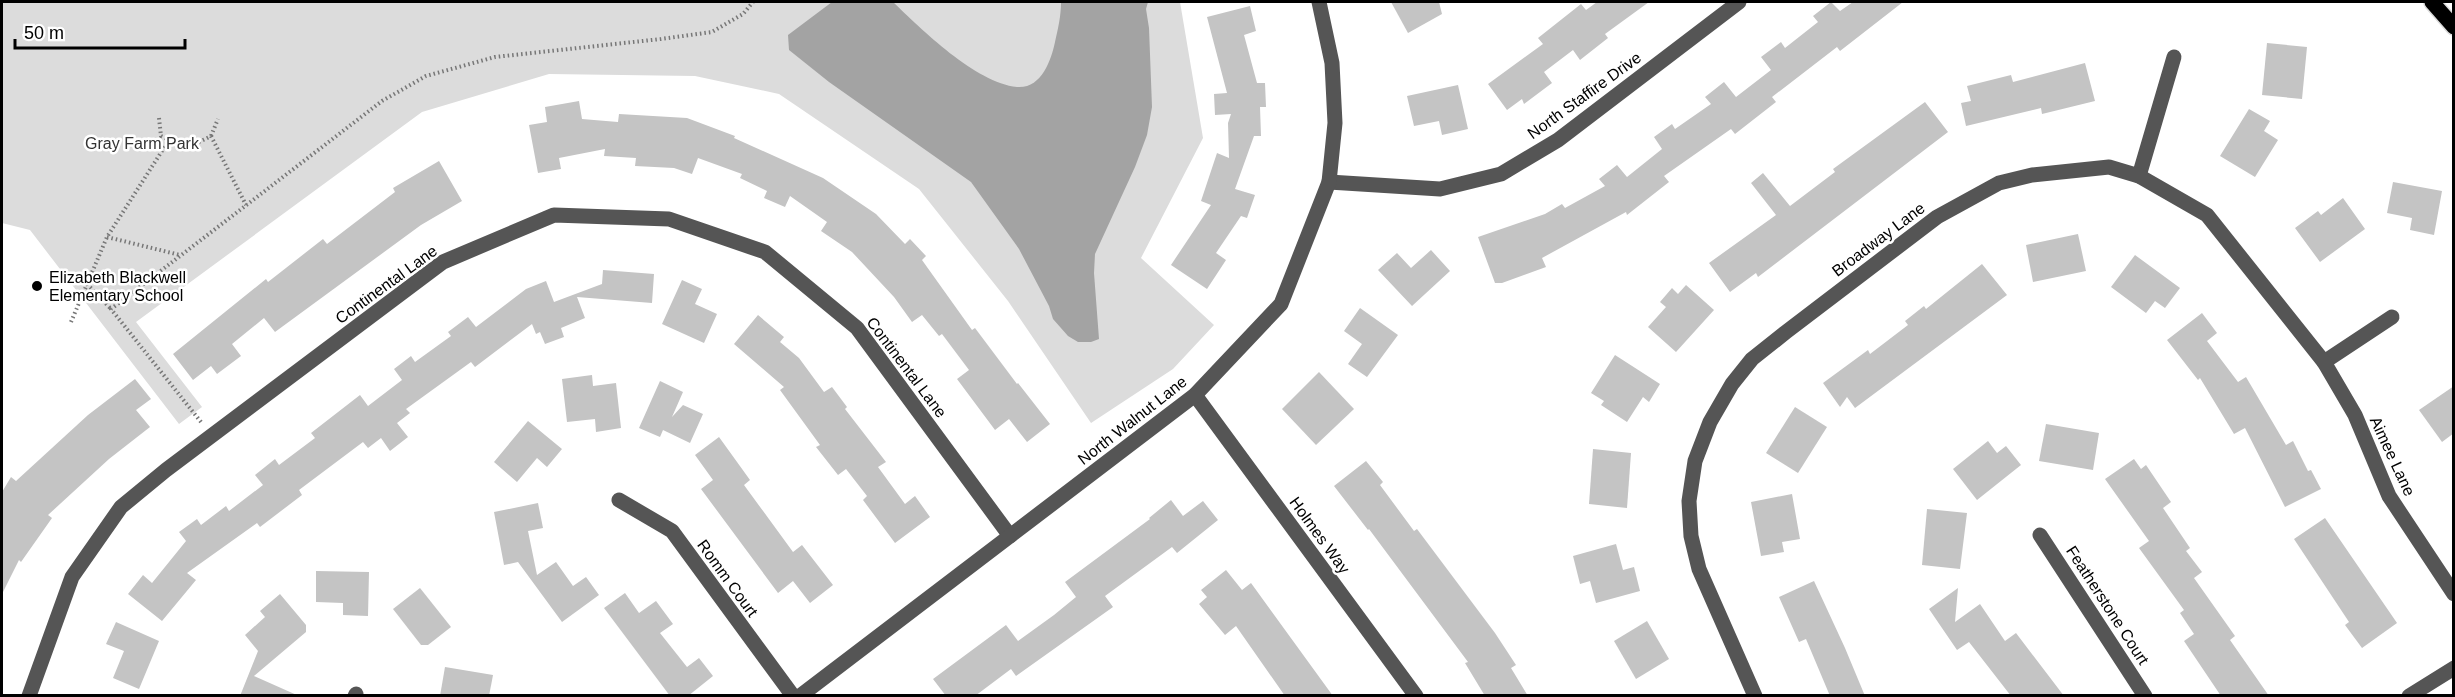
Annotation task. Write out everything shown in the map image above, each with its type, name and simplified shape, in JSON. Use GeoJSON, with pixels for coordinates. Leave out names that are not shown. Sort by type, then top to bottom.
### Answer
{"type":"FeatureCollection","features":[{"type":"Feature","properties":{"kind":"main road"},"geometry":{"type":"LineString","coordinates":[[2432,2],[2454,27]]}},
{"type":"Feature","properties":{"kind":"street","name":"North Walnut Lane"},"geometry":{"type":"LineString","coordinates":[[800,696],[1195,395],[1281,304],[1329,182],[1335,123],[1332,63],[1319,2]]}},
{"type":"Feature","properties":{"kind":"street","name":"North Staffire Drive"},"geometry":{"type":"LineString","coordinates":[[1329,182],[1440,189],[1501,174],[1558,140],[1739,2]]}},
{"type":"Feature","properties":{"kind":"street"},"geometry":{"type":"LineString","coordinates":[[2139,176],[2174,57]]}},
{"type":"Feature","properties":{"kind":"street","name":"Broadway Lane"},"geometry":{"type":"LineString","coordinates":[[1755,696],[1699,569],[1690,536],[1689,501],[1695,461],[1710,422],[1732,384],[1752,359],[1937,217],[1965,200],[1999,183],[2032,176],[2109,167],[2139,176],[2207,215],[2324,362]]}},
{"type":"Feature","properties":{"kind":"street","name":"Continental Lane"},"geometry":{"type":"LineString","coordinates":[[29,696],[72,577],[121,507],[443,262],[554,215],[669,219],[765,252],[857,328],[1010,536]]}},
{"type":"Feature","properties":{"kind":"street"},"geometry":{"type":"LineString","coordinates":[[2324,362],[2392,317]]}},
{"type":"Feature","properties":{"kind":"street","name":"Aimee Lane"},"geometry":{"type":"LineString","coordinates":[[2324,362],[2355,415],[2389,496],[2454,594]]}},
{"type":"Feature","properties":{"kind":"street","name":"Holmes Way"},"geometry":{"type":"LineString","coordinates":[[1195,395],[1416,696]]}},
{"type":"Feature","properties":{"kind":"street","name":"Romm Court"},"geometry":{"type":"LineString","coordinates":[[619,500],[672,531],[792,696]]}},
{"type":"Feature","properties":{"kind":"street","name":"Featherstone Court"},"geometry":{"type":"LineString","coordinates":[[2040,535],[2145,696]]}},
{"type":"Feature","properties":{"kind":"street"},"geometry":{"type":"LineString","coordinates":[[2409,696],[2454,668]]}},
{"type":"Feature","properties":{"kind":"path"},"geometry":{"type":"LineString","coordinates":[[111,309],[382,101],[426,76],[495,57],[712,32],[743,14],[753,2]]}},
{"type":"Feature","properties":{"kind":"path"},"geometry":{"type":"LineString","coordinates":[[159,118],[161,136],[180,146],[194,144],[211,136],[218,119]]}},
{"type":"Feature","properties":{"kind":"path"},"geometry":{"type":"LineString","coordinates":[[211,136],[246,205]]}},
{"type":"Feature","properties":{"kind":"path"},"geometry":{"type":"LineString","coordinates":[[71,322],[107,237],[170,140]]}},
{"type":"Feature","properties":{"kind":"path"},"geometry":{"type":"LineString","coordinates":[[107,237],[181,255]]}},
{"type":"Feature","properties":{"kind":"path"},"geometry":{"type":"LineString","coordinates":[[87,284],[111,309],[212,436]]}},
{"type":"Feature","properties":{"kind":"green space","name":"Gray Farm Park"},"geometry":{"type":"Polygon","coordinates":[[[2,2],[1180,2],[1203,138],[1141,258],[1214,325],[1173,369],[1091,423],[1008,301],[919,189],[779,94],[695,76],[549,74],[422,112],[136,322],[202,407],[179,424],[30,230],[2,223],[2,2]]]}},
{"type":"Feature","properties":{"kind":"shaded area"},"geometry":{"type":"Polygon","coordinates":[[[832,2],[893,2],[934,40],[967,65],[984,76],[1017,87],[1039,79],[1048,65],[1057,32],[1061,2],[1148,2],[1146,9],[1149,28],[1152,107],[1147,135],[1135,167],[1095,254],[1094,273],[1099,339],[1091,342],[1078,342],[1068,336],[1053,319],[1049,306],[1019,249],[971,182],[829,82],[789,50],[788,35],[832,2]]]}},
{"type":"Feature","properties":{"kind":"building"},"geometry":{"type":"Polygon","coordinates":[[[1391,2],[1439,2],[1442,14],[1408,33],[1391,2]]]}},
{"type":"Feature","properties":{"kind":"building"},"geometry":{"type":"Polygon","coordinates":[[[1597,2],[1649,2],[1605,34],[1608,38],[1580,60],[1573,50],[1544,72],[1552,83],[1524,104],[1522,99],[1507,110],[1488,84],[1543,44],[1538,38],[1581,4],[1586,10],[1597,2]]]}},
{"type":"Feature","properties":{"kind":"building"},"geometry":{"type":"Polygon","coordinates":[[[1831,2],[1840,11],[1853,2],[1903,2],[1840,51],[1837,47],[1772,97],[1776,102],[1735,134],[1731,129],[1664,176],[1669,182],[1627,215],[1626,212],[1542,258],[1546,267],[1502,283],[1495,283],[1478,237],[1545,214],[1562,204],[1565,208],[1605,186],[1599,179],[1617,165],[1627,177],[1662,149],[1654,137],[1672,124],[1675,129],[1711,104],[1705,97],[1724,82],[1736,97],[1771,70],[1761,57],[1781,42],[1785,48],[1818,22],[1813,16],[1831,2]]]}},
{"type":"Feature","properties":{"kind":"building"},"geometry":{"type":"Polygon","coordinates":[[[1250,6],[1256,31],[1244,35],[1257,83],[1265,83],[1266,107],[1260,107],[1261,136],[1254,136],[1235,189],[1255,195],[1247,218],[1241,216],[1216,253],[1226,260],[1207,289],[1171,265],[1211,205],[1201,201],[1217,153],[1229,158],[1228,123],[1231,114],[1215,115],[1214,94],[1227,93],[1207,17],[1250,6]]]}},
{"type":"Feature","properties":{"kind":"building"},"geometry":{"type":"Polygon","coordinates":[[[2267,43],[2307,47],[2302,99],[2262,95],[2267,43]]]}},
{"type":"Feature","properties":{"kind":"building"},"geometry":{"type":"Polygon","coordinates":[[[2085,63],[2095,101],[2042,114],[2041,108],[1966,126],[1961,103],[1971,101],[1967,86],[2011,75],[2013,82],[2085,63]]]}},
{"type":"Feature","properties":{"kind":"building"},"geometry":{"type":"Polygon","coordinates":[[[1458,85],[1468,129],[1442,135],[1439,121],[1414,126],[1407,96],[1458,85]]]}},
{"type":"Feature","properties":{"kind":"building"},"geometry":{"type":"Polygon","coordinates":[[[579,101],[582,119],[618,122],[619,114],[687,118],[735,136],[734,138],[823,178],[876,214],[905,244],[910,239],[926,256],[922,260],[972,330],[975,328],[1050,424],[1027,442],[1009,419],[995,430],[957,379],[969,370],[942,334],[939,336],[922,315],[912,322],[894,297],[852,252],[821,231],[827,222],[790,196],[785,207],[764,198],[767,191],[740,178],[742,174],[698,158],[692,174],[674,168],[635,166],[636,158],[604,156],[605,149],[559,158],[561,169],[538,173],[529,125],[547,122],[545,107],[579,101]]]}},
{"type":"Feature","properties":{"kind":"building"},"geometry":{"type":"Polygon","coordinates":[[[1925,102],[1948,132],[1758,277],[1756,273],[1730,292],[1709,263],[1776,215],[1751,183],[1763,173],[1790,206],[1835,172],[1833,169],[1925,102]]]}},
{"type":"Feature","properties":{"kind":"building"},"geometry":{"type":"Polygon","coordinates":[[[2249,109],[2270,121],[2264,131],[2278,140],[2255,177],[2220,156],[2249,109]]]}},
{"type":"Feature","properties":{"kind":"building"},"geometry":{"type":"Polygon","coordinates":[[[439,161],[462,201],[421,225],[275,332],[264,318],[232,344],[241,356],[217,374],[211,366],[193,380],[173,354],[266,279],[268,282],[323,239],[327,244],[395,192],[393,188],[439,161]]]}},
{"type":"Feature","properties":{"kind":"building"},"geometry":{"type":"Polygon","coordinates":[[[2393,182],[2442,191],[2434,235],[2410,230],[2412,218],[2387,213],[2393,182]]]}},
{"type":"Feature","properties":{"kind":"building"},"geometry":{"type":"Polygon","coordinates":[[[2343,198],[2365,229],[2320,262],[2295,228],[2318,211],[2321,215],[2343,198]]]}},
{"type":"Feature","properties":{"kind":"building"},"geometry":{"type":"Polygon","coordinates":[[[2078,234],[2086,271],[2033,282],[2026,245],[2078,234]]]}},
{"type":"Feature","properties":{"kind":"building"},"geometry":{"type":"Polygon","coordinates":[[[1431,250],[1450,271],[1412,306],[1378,270],[1397,253],[1411,268],[1431,250]]]}},
{"type":"Feature","properties":{"kind":"building"},"geometry":{"type":"Polygon","coordinates":[[[2135,255],[2180,288],[2165,308],[2155,301],[2146,313],[2111,287],[2135,255]]]}},
{"type":"Feature","properties":{"kind":"building"},"geometry":{"type":"Polygon","coordinates":[[[1982,264],[2007,295],[1855,408],[1847,397],[1840,407],[1823,383],[1868,350],[1870,354],[1908,325],[1905,321],[1924,306],[1926,309],[1982,264]]]}},
{"type":"Feature","properties":{"kind":"building"},"geometry":{"type":"Polygon","coordinates":[[[603,270],[654,274],[652,303],[577,297],[585,318],[561,328],[564,337],[545,344],[540,332],[536,334],[532,324],[475,367],[471,362],[406,409],[410,413],[397,423],[408,437],[390,451],[381,438],[368,448],[363,442],[299,490],[302,495],[260,527],[257,523],[187,573],[196,580],[162,621],[128,594],[143,575],[152,583],[186,541],[179,532],[197,519],[201,525],[226,506],[229,511],[263,485],[255,475],[275,459],[279,465],[315,438],[311,433],[360,395],[368,406],[402,380],[394,369],[411,356],[415,362],[451,336],[448,332],[468,317],[476,327],[526,289],[546,281],[554,302],[602,284],[603,270]]]}},
{"type":"Feature","properties":{"kind":"building"},"geometry":{"type":"Polygon","coordinates":[[[682,280],[702,289],[695,304],[717,314],[704,343],[662,324],[682,280]]]}},
{"type":"Feature","properties":{"kind":"building"},"geometry":{"type":"Polygon","coordinates":[[[1686,285],[1714,310],[1676,352],[1648,327],[1666,307],[1660,302],[1672,288],[1678,294],[1686,285]]]}},
{"type":"Feature","properties":{"kind":"building"},"geometry":{"type":"Polygon","coordinates":[[[1360,308],[1398,335],[1367,377],[1348,364],[1362,344],[1344,331],[1360,308]]]}},
{"type":"Feature","properties":{"kind":"building"},"geometry":{"type":"Polygon","coordinates":[[[2202,313],[2217,333],[2207,341],[2238,382],[2246,377],[2286,445],[2293,441],[2308,471],[2311,470],[2321,489],[2285,507],[2245,428],[2234,434],[2200,378],[2198,380],[2167,340],[2202,313]]]}},
{"type":"Feature","properties":{"kind":"building"},"geometry":{"type":"Polygon","coordinates":[[[758,315],[784,337],[780,342],[799,358],[824,392],[832,387],[847,407],[845,409],[886,462],[878,467],[905,504],[915,496],[930,517],[895,543],[863,500],[867,496],[846,469],[838,475],[816,447],[820,445],[780,390],[784,387],[734,344],[758,315]]]}},
{"type":"Feature","properties":{"kind":"building"},"geometry":{"type":"Polygon","coordinates":[[[1615,355],[1660,384],[1649,402],[1643,397],[1627,422],[1601,405],[1604,401],[1591,393],[1615,355]]]}},
{"type":"Feature","properties":{"kind":"building"},"geometry":{"type":"Polygon","coordinates":[[[1319,372],[1354,409],[1316,445],[1282,409],[1319,372]]]}},
{"type":"Feature","properties":{"kind":"building"},"geometry":{"type":"Polygon","coordinates":[[[592,375],[593,386],[616,383],[621,428],[596,432],[595,419],[567,422],[562,379],[592,375]]]}},
{"type":"Feature","properties":{"kind":"building"},"geometry":{"type":"Polygon","coordinates":[[[135,379],[151,399],[136,410],[150,427],[109,459],[48,515],[52,518],[21,562],[19,560],[2,594],[2,492],[11,477],[16,481],[88,415],[135,379]]]}},
{"type":"Feature","properties":{"kind":"building"},"geometry":{"type":"Polygon","coordinates":[[[660,381],[683,392],[672,417],[683,405],[703,414],[690,443],[663,430],[660,437],[639,428],[660,381]]]}},
{"type":"Feature","properties":{"kind":"building"},"geometry":{"type":"Polygon","coordinates":[[[2454,386],[2454,433],[2442,442],[2419,410],[2454,386]]]}},
{"type":"Feature","properties":{"kind":"building"},"geometry":{"type":"Polygon","coordinates":[[[1795,407],[1827,427],[1798,473],[1766,453],[1795,407]]]}},
{"type":"Feature","properties":{"kind":"building"},"geometry":{"type":"Polygon","coordinates":[[[528,421],[562,449],[547,467],[537,458],[517,482],[494,462],[528,421]]]}},
{"type":"Feature","properties":{"kind":"building"},"geometry":{"type":"Polygon","coordinates":[[[2046,424],[2099,433],[2093,470],[2039,461],[2046,424]]]}},
{"type":"Feature","properties":{"kind":"building"},"geometry":{"type":"Polygon","coordinates":[[[719,437],[750,480],[744,485],[793,552],[802,545],[833,585],[810,603],[793,581],[778,593],[701,489],[713,480],[695,455],[719,437]]]}},
{"type":"Feature","properties":{"kind":"building"},"geometry":{"type":"Polygon","coordinates":[[[1988,441],[1997,453],[2006,446],[2021,465],[1977,500],[1953,469],[1988,441]]]}},
{"type":"Feature","properties":{"kind":"building"},"geometry":{"type":"Polygon","coordinates":[[[1593,449],[1631,453],[1627,508],[1589,504],[1593,449]]]}},
{"type":"Feature","properties":{"kind":"building"},"geometry":{"type":"Polygon","coordinates":[[[2134,459],[2141,469],[2146,465],[2171,502],[2163,508],[2190,548],[2186,551],[2202,572],[2194,578],[2235,636],[2230,640],[2269,696],[2221,696],[2184,641],[2194,634],[2180,613],[2184,610],[2139,548],[2149,541],[2105,479],[2134,459]]]}},
{"type":"Feature","properties":{"kind":"building"},"geometry":{"type":"Polygon","coordinates":[[[1366,461],[1383,482],[1380,485],[1414,531],[1417,529],[1495,633],[1516,665],[1511,668],[1528,696],[1485,696],[1465,663],[1468,662],[1334,486],[1366,461]]]}},
{"type":"Feature","properties":{"kind":"building"},"geometry":{"type":"Polygon","coordinates":[[[1792,494],[1800,539],[1782,542],[1784,552],[1761,556],[1751,502],[1792,494]]]}},
{"type":"Feature","properties":{"kind":"building"},"geometry":{"type":"Polygon","coordinates":[[[1171,500],[1183,516],[1203,501],[1218,520],[1177,553],[1172,547],[1105,596],[1113,607],[1016,676],[1011,669],[975,696],[946,696],[933,679],[1006,625],[1018,641],[1054,615],[1076,597],[1065,582],[1150,519],[1171,500]]]}},
{"type":"Feature","properties":{"kind":"building"},"geometry":{"type":"Polygon","coordinates":[[[538,503],[543,528],[528,531],[537,575],[556,562],[573,586],[586,577],[599,595],[562,622],[518,562],[504,565],[494,512],[538,503]]]}},
{"type":"Feature","properties":{"kind":"building"},"geometry":{"type":"Polygon","coordinates":[[[1927,509],[1967,513],[1960,569],[1922,565],[1927,509]]]}},
{"type":"Feature","properties":{"kind":"building"},"geometry":{"type":"Polygon","coordinates":[[[2325,518],[2397,623],[2362,648],[2345,625],[2349,622],[2294,539],[2325,518]]]}},
{"type":"Feature","properties":{"kind":"building"},"geometry":{"type":"Polygon","coordinates":[[[1616,544],[1623,570],[1634,567],[1640,591],[1596,603],[1590,581],[1580,584],[1573,556],[1616,544]]]}},
{"type":"Feature","properties":{"kind":"building"},"geometry":{"type":"Polygon","coordinates":[[[1226,570],[1242,590],[1251,583],[1333,696],[1285,696],[1236,626],[1225,635],[1199,604],[1207,597],[1201,590],[1226,570]]]}},
{"type":"Feature","properties":{"kind":"building"},"geometry":{"type":"Polygon","coordinates":[[[316,571],[369,572],[368,616],[343,615],[343,603],[316,602],[316,571]]]}},
{"type":"Feature","properties":{"kind":"building"},"geometry":{"type":"Polygon","coordinates":[[[1814,581],[1865,696],[1830,696],[1806,639],[1799,642],[1779,597],[1814,581]]]}},
{"type":"Feature","properties":{"kind":"building"},"geometry":{"type":"Polygon","coordinates":[[[420,588],[451,627],[428,645],[421,645],[393,609],[420,588]]]}},
{"type":"Feature","properties":{"kind":"building"},"geometry":{"type":"Polygon","coordinates":[[[1958,588],[1955,622],[1980,604],[2005,641],[2016,633],[2064,696],[2011,696],[1969,642],[1957,650],[1929,609],[1958,588]]]}},
{"type":"Feature","properties":{"kind":"building"},"geometry":{"type":"Polygon","coordinates":[[[625,593],[639,613],[656,601],[673,624],[660,633],[687,667],[699,658],[713,676],[688,696],[670,696],[604,608],[625,593]]]}},
{"type":"Feature","properties":{"kind":"building"},"geometry":{"type":"Polygon","coordinates":[[[280,594],[306,625],[306,632],[254,676],[299,696],[240,696],[258,651],[245,635],[265,617],[260,611],[280,594]]]}},
{"type":"Feature","properties":{"kind":"building"},"geometry":{"type":"Polygon","coordinates":[[[1647,621],[1669,659],[1636,679],[1614,641],[1647,621]]]}},
{"type":"Feature","properties":{"kind":"building"},"geometry":{"type":"Polygon","coordinates":[[[116,622],[159,641],[139,689],[113,678],[124,651],[106,644],[116,622]]]}},
{"type":"Feature","properties":{"kind":"building"},"geometry":{"type":"Polygon","coordinates":[[[445,667],[493,675],[489,696],[440,696],[445,667]]]}},
{"type":"Feature","properties":{"kind":"place","name":"Elizabeth Blackwell Elementary School"},"geometry":{"type":"Point","coordinates":[37,286]}}]}
